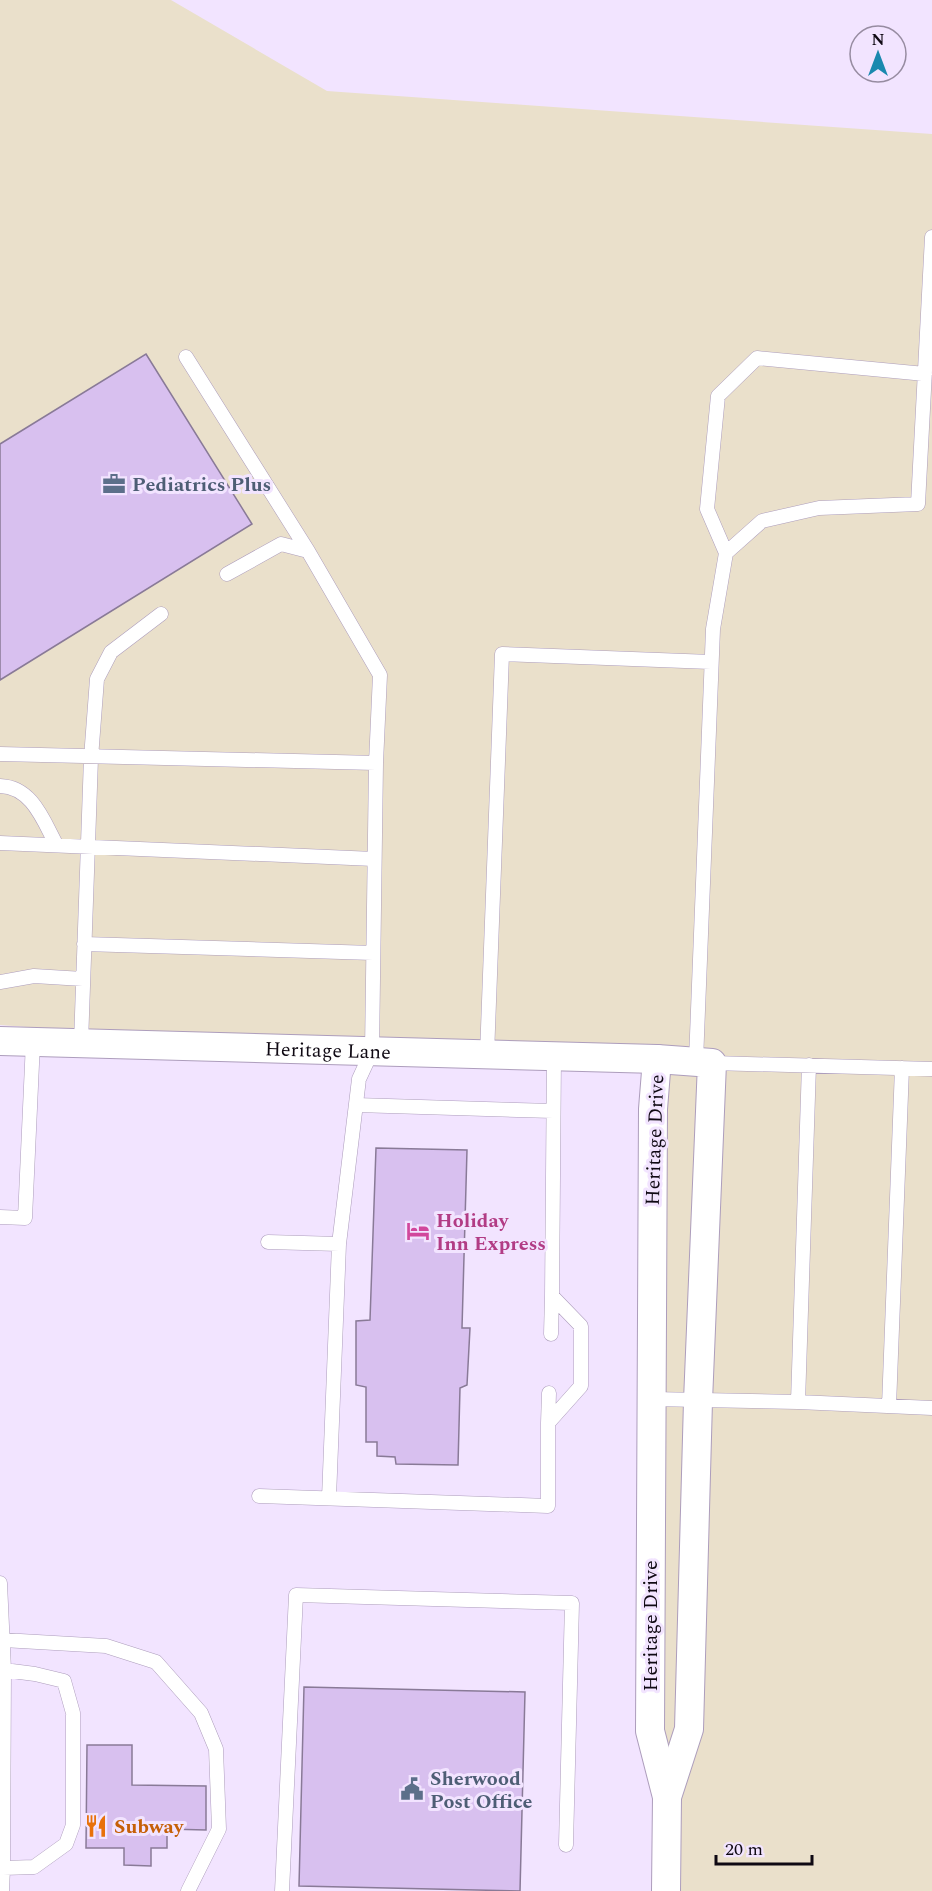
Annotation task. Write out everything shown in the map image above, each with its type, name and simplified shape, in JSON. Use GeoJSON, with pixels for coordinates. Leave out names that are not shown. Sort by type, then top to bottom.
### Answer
{"type":"FeatureCollection","features":[{"type":"Feature","properties":{"kind":"street","name":"Heritage Lane"},"geometry":{"type":"LineString","coordinates":[[0,1041],[657,1059]]}},
{"type":"Feature","properties":{"kind":"street","name":"Heritage Drive"},"geometry":{"type":"LineString","coordinates":[[666,1891],[667,1797],[650,1731],[653,1108],[657,1059],[704,1062],[689,1729],[667,1797]]}},
{"type":"Feature","properties":{"kind":"lane"},"geometry":{"type":"LineString","coordinates":[[726,553],[762,521],[819,508],[925,504],[925,374],[932,237]]}},
{"type":"Feature","properties":{"kind":"lane"},"geometry":{"type":"LineString","coordinates":[[186,357],[308,551],[380,675],[376,763],[372,1051],[359,1079],[339,1244],[329,1498]]}},
{"type":"Feature","properties":{"kind":"lane"},"geometry":{"type":"LineString","coordinates":[[925,374],[757,357],[718,396],[707,509],[726,553],[713,629],[711,662],[704,1062],[932,1069]]}},
{"type":"Feature","properties":{"kind":"lane"},"geometry":{"type":"LineString","coordinates":[[227,574],[281,544],[308,551]]}},
{"type":"Feature","properties":{"kind":"lane"},"geometry":{"type":"LineString","coordinates":[[81,1043],[91,758],[97,679],[111,652],[161,614]]}},
{"type":"Feature","properties":{"kind":"lane"},"geometry":{"type":"LineString","coordinates":[[487,1054],[502,654],[711,662]]}},
{"type":"Feature","properties":{"kind":"lane"},"geometry":{"type":"LineString","coordinates":[[0,754],[91,758],[376,763]]}},
{"type":"Feature","properties":{"kind":"lane"},"geometry":{"type":"LineString","coordinates":[[0,786],[9,786],[24,794],[36,807],[56,844]]}},
{"type":"Feature","properties":{"kind":"lane"},"geometry":{"type":"LineString","coordinates":[[0,843],[374,859]]}},
{"type":"Feature","properties":{"kind":"lane"},"geometry":{"type":"LineString","coordinates":[[84,944],[373,953]]}},
{"type":"Feature","properties":{"kind":"lane"},"geometry":{"type":"LineString","coordinates":[[0,982],[34,976],[83,979]]}},
{"type":"Feature","properties":{"kind":"lane"},"geometry":{"type":"LineString","coordinates":[[0,1217],[25,1218],[33,1042]]}},
{"type":"Feature","properties":{"kind":"lane"},"geometry":{"type":"LineString","coordinates":[[551,1334],[554,1057]]}},
{"type":"Feature","properties":{"kind":"lane"},"geometry":{"type":"LineString","coordinates":[[798,1402],[809,1065]]}},
{"type":"Feature","properties":{"kind":"lane"},"geometry":{"type":"LineString","coordinates":[[889,1406],[902,1068]]}},
{"type":"Feature","properties":{"kind":"lane"},"geometry":{"type":"LineString","coordinates":[[356,1105],[554,1111]]}},
{"type":"Feature","properties":{"kind":"lane"},"geometry":{"type":"LineString","coordinates":[[268,1242],[339,1244]]}},
{"type":"Feature","properties":{"kind":"lane"},"geometry":{"type":"LineString","coordinates":[[548,1423],[581,1386],[581,1326],[552,1296]]}},
{"type":"Feature","properties":{"kind":"lane"},"geometry":{"type":"LineString","coordinates":[[259,1496],[548,1506],[549,1393]]}},
{"type":"Feature","properties":{"kind":"lane"},"geometry":{"type":"LineString","coordinates":[[651,1399],[932,1408]]}},
{"type":"Feature","properties":{"kind":"lane"},"geometry":{"type":"LineString","coordinates":[[0,1583],[4,1670],[2,1891]]}},
{"type":"Feature","properties":{"kind":"lane"},"geometry":{"type":"LineString","coordinates":[[282,1891],[296,1595],[572,1603],[566,1845]]}},
{"type":"Feature","properties":{"kind":"lane"},"geometry":{"type":"LineString","coordinates":[[3,1640],[106,1646],[156,1662],[201,1713],[216,1749],[219,1829],[189,1891]]}},
{"type":"Feature","properties":{"kind":"lane"},"geometry":{"type":"LineString","coordinates":[[3,1868],[34,1867],[66,1844],[73,1825],[74,1713],[64,1682],[35,1674],[4,1670]]}},
{"type":"Feature","properties":{"kind":"shaded area"},"geometry":{"type":"Polygon","coordinates":[[[0,0],[171,0],[327,91],[932,134],[932,1891],[664,1891],[657,1059],[331,1050],[0,1025],[0,0]]]}},
{"type":"Feature","properties":{"kind":"building","name":"Pediatrics Plus"},"geometry":{"type":"Polygon","coordinates":[[[146,354],[252,524],[0,680],[0,444],[146,354]]]}},
{"type":"Feature","properties":{"kind":"building","name":"Holiday Inn Express"},"geometry":{"type":"Polygon","coordinates":[[[376,1148],[467,1150],[462,1328],[470,1328],[467,1385],[460,1388],[458,1465],[396,1464],[395,1457],[377,1456],[377,1442],[366,1442],[366,1387],[356,1385],[356,1321],[370,1320],[376,1148]]]}},
{"type":"Feature","properties":{"kind":"building","name":"Sherwood Post Office"},"geometry":{"type":"Polygon","coordinates":[[[304,1687],[525,1692],[520,1891],[299,1886],[304,1687]]]}},
{"type":"Feature","properties":{"kind":"building"},"geometry":{"type":"Polygon","coordinates":[[[87,1745],[132,1745],[132,1785],[206,1786],[206,1830],[167,1829],[167,1848],[151,1848],[151,1866],[124,1865],[124,1848],[86,1848],[87,1745]]]}},
{"type":"Feature","properties":{"kind":"place","name":"Pediatrics Plus"},"geometry":{"type":"Point","coordinates":[114,484]}},
{"type":"Feature","properties":{"kind":"place","name":"Holiday Inn Express"},"geometry":{"type":"Point","coordinates":[418,1231]}},
{"type":"Feature","properties":{"kind":"place","name":"Sherwood Post Office"},"geometry":{"type":"Point","coordinates":[412,1789]}},
{"type":"Feature","properties":{"kind":"place","name":"Subway"},"geometry":{"type":"Point","coordinates":[96,1826]}}]}
